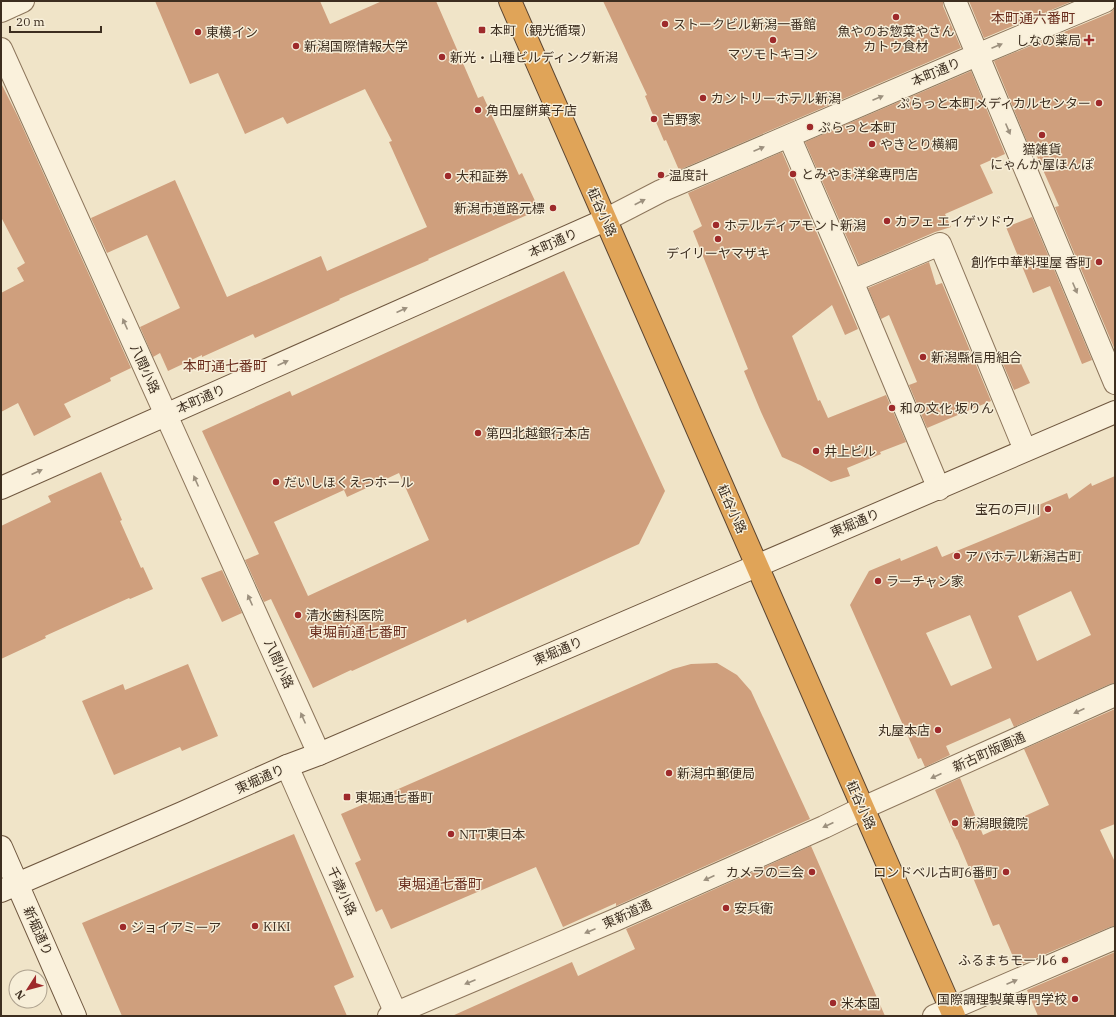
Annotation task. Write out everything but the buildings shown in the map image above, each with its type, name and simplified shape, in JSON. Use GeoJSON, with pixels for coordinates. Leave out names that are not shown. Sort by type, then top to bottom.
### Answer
{"type":"FeatureCollection","features":[{"type":"Feature","properties":{"kind":"highway","name":"柾谷小路"},"geometry":{"type":"LineString","coordinates":[[510,1],[863,808],[946,1014]]}},
{"type":"Feature","properties":{"kind":"street"},"geometry":{"type":"LineString","coordinates":[[1,10],[23,1]]}},
{"type":"Feature","properties":{"kind":"street"},"geometry":{"type":"LineString","coordinates":[[955,1],[1115,383]]}},
{"type":"Feature","properties":{"kind":"street","name":"本町通り"},"geometry":{"type":"LineString","coordinates":[[1,488],[605,220],[661,191],[1105,1]]}},
{"type":"Feature","properties":{"kind":"street","name":"八間小路"},"geometry":{"type":"LineString","coordinates":[[1,49],[319,754]]}},
{"type":"Feature","properties":{"kind":"street"},"geometry":{"type":"LineString","coordinates":[[789,136],[852,280],[939,489]]}},
{"type":"Feature","properties":{"kind":"street"},"geometry":{"type":"LineString","coordinates":[[852,280],[940,244],[1025,450]]}},
{"type":"Feature","properties":{"kind":"street","name":"東堀通り"},"geometry":{"type":"LineString","coordinates":[[9,888],[287,766],[319,754],[757,565],[939,489],[1025,450],[1115,412]]}},
{"type":"Feature","properties":{"kind":"street","name":"新古町版画通"},"geometry":{"type":"LineString","coordinates":[[863,808],[1115,695]]}},
{"type":"Feature","properties":{"kind":"street","name":"千歳小路"},"geometry":{"type":"LineString","coordinates":[[287,766],[394,1015]]}},
{"type":"Feature","properties":{"kind":"street","name":"東新道通"},"geometry":{"type":"LineString","coordinates":[[394,1015],[622,917],[824,827],[863,808]]}},
{"type":"Feature","properties":{"kind":"street","name":"新堀通り"},"geometry":{"type":"LineString","coordinates":[[1,847],[9,888],[75,1016]]}},
{"type":"Feature","properties":{"kind":"street"},"geometry":{"type":"LineString","coordinates":[[946,1014],[1115,938]]}},
{"type":"Feature","properties":{"kind":"place","name":"魚やのお惣菜やさん カトウ食材"},"geometry":{"type":"Point","coordinates":[896,17]}},
{"type":"Feature","properties":{"kind":"place","name":"ストークビル新潟一番館"},"geometry":{"type":"Point","coordinates":[665,24]}},
{"type":"Feature","properties":{"kind":"place","name":"本町（観光循環）"},"geometry":{"type":"Point","coordinates":[482,30]}},
{"type":"Feature","properties":{"kind":"place","name":"東横イン"},"geometry":{"type":"Point","coordinates":[198,32]}},
{"type":"Feature","properties":{"kind":"place","name":"マツモトキヨシ"},"geometry":{"type":"Point","coordinates":[773,40]}},
{"type":"Feature","properties":{"kind":"place","name":"しなの薬局"},"geometry":{"type":"Point","coordinates":[1089,40]}},
{"type":"Feature","properties":{"kind":"place","name":"新潟国際情報大学"},"geometry":{"type":"Point","coordinates":[296,46]}},
{"type":"Feature","properties":{"kind":"place","name":"新光・山種ビルディング新潟"},"geometry":{"type":"Point","coordinates":[442,57]}},
{"type":"Feature","properties":{"kind":"place","name":"カントリーホテル新潟"},"geometry":{"type":"Point","coordinates":[703,98]}},
{"type":"Feature","properties":{"kind":"place","name":"ぷらっと本町メディカルセンター"},"geometry":{"type":"Point","coordinates":[1099,103]}},
{"type":"Feature","properties":{"kind":"place","name":"角田屋餅菓子店"},"geometry":{"type":"Point","coordinates":[478,110]}},
{"type":"Feature","properties":{"kind":"place","name":"吉野家"},"geometry":{"type":"Point","coordinates":[654,119]}},
{"type":"Feature","properties":{"kind":"place","name":"ぷらっと本町"},"geometry":{"type":"Point","coordinates":[810,127]}},
{"type":"Feature","properties":{"kind":"place","name":"猫雑貨 にゃんか屋ほんぽ"},"geometry":{"type":"Point","coordinates":[1042,135]}},
{"type":"Feature","properties":{"kind":"place","name":"やきとり横綱"},"geometry":{"type":"Point","coordinates":[872,144]}},
{"type":"Feature","properties":{"kind":"place","name":"とみやま洋傘専門店"},"geometry":{"type":"Point","coordinates":[793,174]}},
{"type":"Feature","properties":{"kind":"place","name":"温度計"},"geometry":{"type":"Point","coordinates":[661,175]}},
{"type":"Feature","properties":{"kind":"place","name":"大和証券"},"geometry":{"type":"Point","coordinates":[448,176]}},
{"type":"Feature","properties":{"kind":"place","name":"新潟市道路元標"},"geometry":{"type":"Point","coordinates":[553,208]}},
{"type":"Feature","properties":{"kind":"place","name":"カフェ エイゲツドウ"},"geometry":{"type":"Point","coordinates":[887,221]}},
{"type":"Feature","properties":{"kind":"place","name":"ホテルディアモント新潟"},"geometry":{"type":"Point","coordinates":[716,225]}},
{"type":"Feature","properties":{"kind":"place","name":"デイリーヤマザキ"},"geometry":{"type":"Point","coordinates":[718,239]}},
{"type":"Feature","properties":{"kind":"place","name":"創作中華料理屋 香町"},"geometry":{"type":"Point","coordinates":[1099,262]}},
{"type":"Feature","properties":{"kind":"place","name":"新潟縣信用組合"},"geometry":{"type":"Point","coordinates":[923,357]}},
{"type":"Feature","properties":{"kind":"place","name":"和の文化 坂りん"},"geometry":{"type":"Point","coordinates":[892,408]}},
{"type":"Feature","properties":{"kind":"place","name":"第四北越銀行本店"},"geometry":{"type":"Point","coordinates":[478,433]}},
{"type":"Feature","properties":{"kind":"place","name":"井上ビル"},"geometry":{"type":"Point","coordinates":[816,451]}},
{"type":"Feature","properties":{"kind":"place","name":"だいしほくえつホール"},"geometry":{"type":"Point","coordinates":[276,482]}},
{"type":"Feature","properties":{"kind":"place","name":"宝石の戸川"},"geometry":{"type":"Point","coordinates":[1048,509]}},
{"type":"Feature","properties":{"kind":"place","name":"アパホテル新潟古町"},"geometry":{"type":"Point","coordinates":[957,556]}},
{"type":"Feature","properties":{"kind":"place","name":"ラーチャン家"},"geometry":{"type":"Point","coordinates":[878,581]}},
{"type":"Feature","properties":{"kind":"place","name":"清水歯科医院"},"geometry":{"type":"Point","coordinates":[298,615]}},
{"type":"Feature","properties":{"kind":"place","name":"丸屋本店"},"geometry":{"type":"Point","coordinates":[938,730]}},
{"type":"Feature","properties":{"kind":"place","name":"新潟中郵便局"},"geometry":{"type":"Point","coordinates":[669,773]}},
{"type":"Feature","properties":{"kind":"place","name":"東堀通七番町"},"geometry":{"type":"Point","coordinates":[347,797]}},
{"type":"Feature","properties":{"kind":"place","name":"新潟眼鏡院"},"geometry":{"type":"Point","coordinates":[955,823]}},
{"type":"Feature","properties":{"kind":"place","name":"NTT東日本"},"geometry":{"type":"Point","coordinates":[451,834]}},
{"type":"Feature","properties":{"kind":"place","name":"カメラの三会"},"geometry":{"type":"Point","coordinates":[812,872]}},
{"type":"Feature","properties":{"kind":"place","name":"ロンドベル古町6番町"},"geometry":{"type":"Point","coordinates":[1006,872]}},
{"type":"Feature","properties":{"kind":"place","name":"安兵衛"},"geometry":{"type":"Point","coordinates":[726,908]}},
{"type":"Feature","properties":{"kind":"place","name":"KIKI"},"geometry":{"type":"Point","coordinates":[255,926]}},
{"type":"Feature","properties":{"kind":"place","name":"ジョイアミーア"},"geometry":{"type":"Point","coordinates":[123,927]}},
{"type":"Feature","properties":{"kind":"place","name":"ふるまちモール6"},"geometry":{"type":"Point","coordinates":[1065,960]}},
{"type":"Feature","properties":{"kind":"place","name":"国際調理製菓専門学校"},"geometry":{"type":"Point","coordinates":[1075,999]}},
{"type":"Feature","properties":{"kind":"place","name":"米本園"},"geometry":{"type":"Point","coordinates":[833,1003]}},
{"type":"Feature","properties":{"kind":"district","name":"本町通六番町"},"geometry":{"type":"Point","coordinates":[1033,18]}},
{"type":"Feature","properties":{"kind":"district","name":"本町通七番町"},"geometry":{"type":"Point","coordinates":[225,366]}},
{"type":"Feature","properties":{"kind":"district","name":"東堀前通七番町"},"geometry":{"type":"Point","coordinates":[358,632]}},
{"type":"Feature","properties":{"kind":"district","name":"東堀通七番町"},"geometry":{"type":"Point","coordinates":[440,884]}}]}
